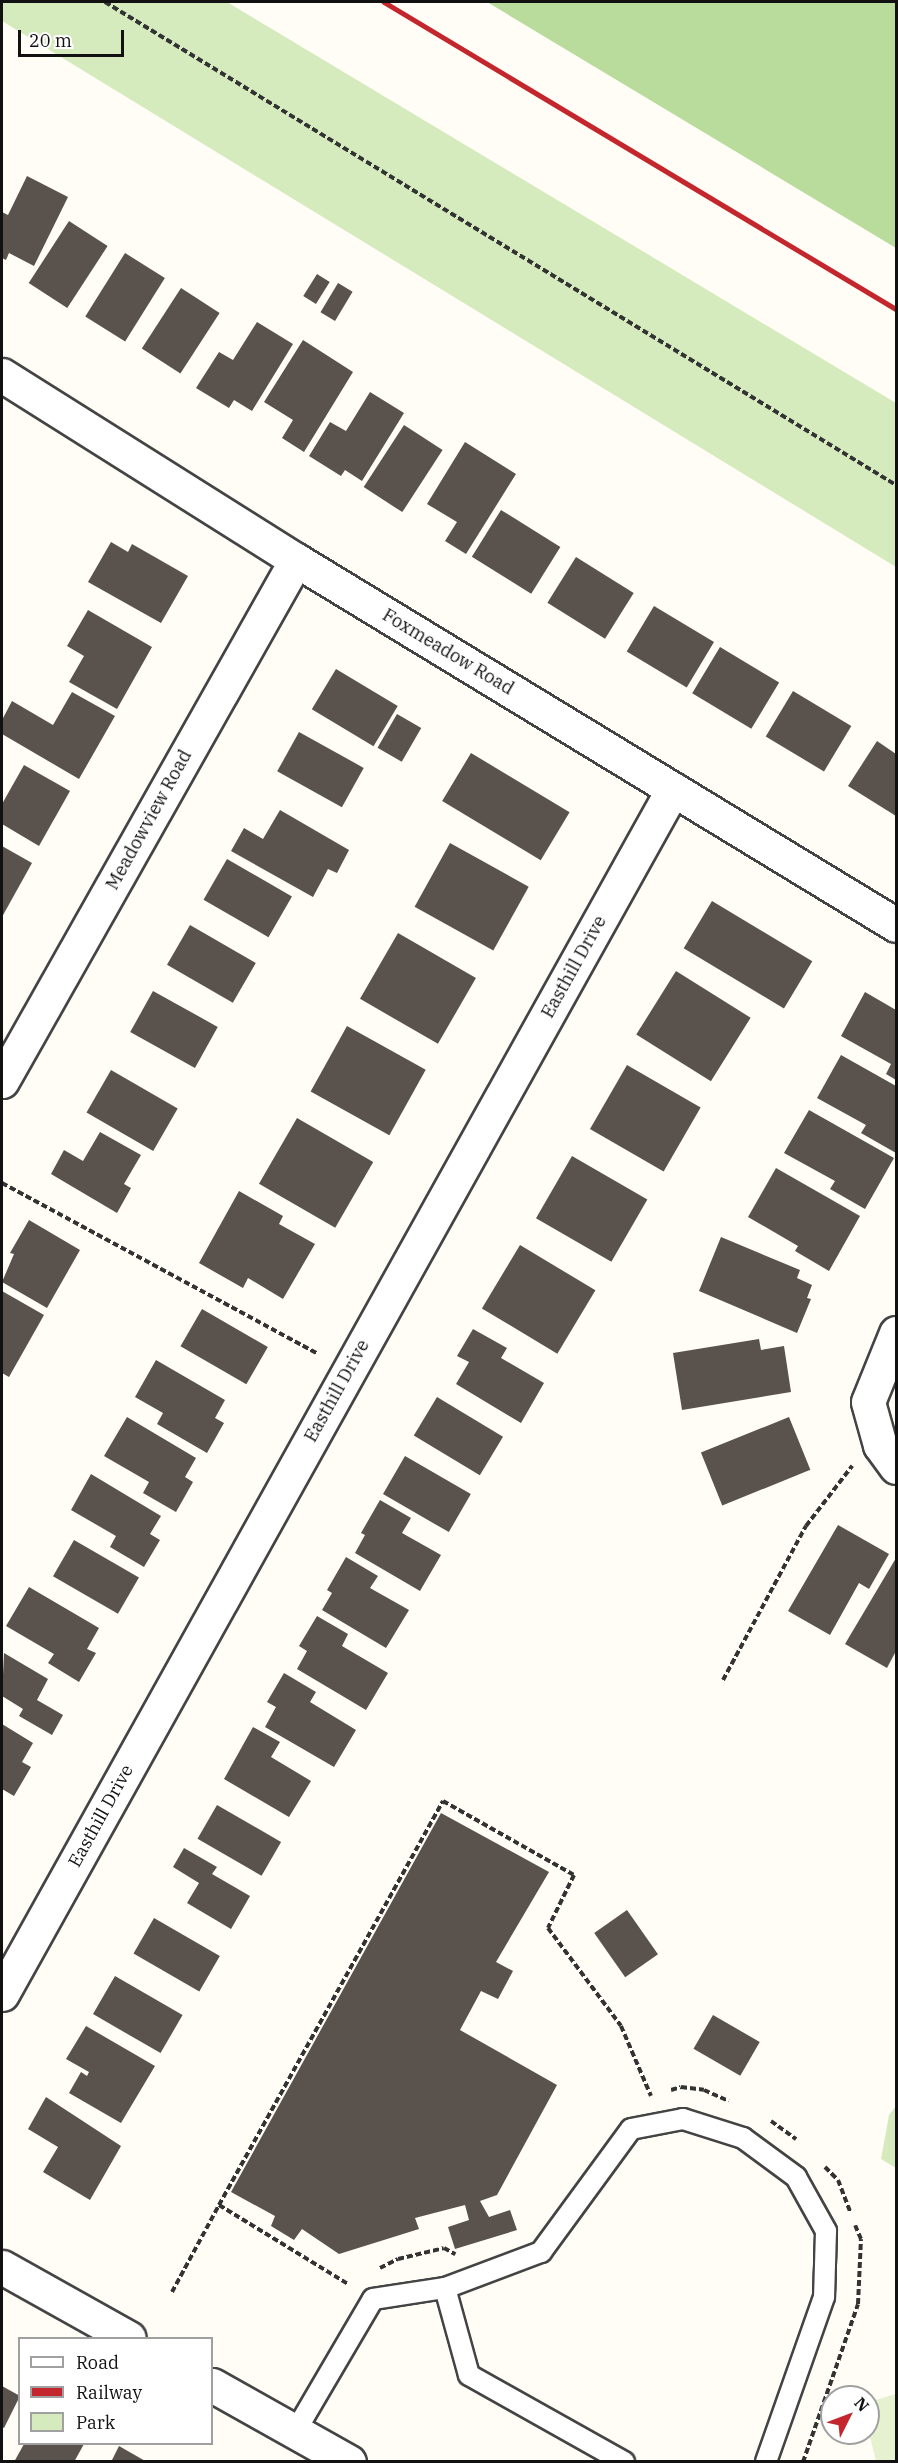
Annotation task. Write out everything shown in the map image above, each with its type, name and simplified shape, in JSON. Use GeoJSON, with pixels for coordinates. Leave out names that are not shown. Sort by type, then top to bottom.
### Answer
{"type":"FeatureCollection","features":[{"type":"Feature","properties":{"kind":"street","name":"Foxmeadow Road"},"geometry":{"type":"LineString","coordinates":[[2,375],[296,560],[897,925]]}},
{"type":"Feature","properties":{"kind":"street","name":"Meadowview Road"},"geometry":{"type":"LineString","coordinates":[[2,1081],[296,560]]}},
{"type":"Feature","properties":{"kind":"street","name":"Easthill Drive"},"geometry":{"type":"LineString","coordinates":[[2,1994],[673,789]]}},
{"type":"Feature","properties":{"kind":"street"},"geometry":{"type":"LineString","coordinates":[[888,1456],[868,1402],[897,1333]]}},
{"type":"Feature","properties":{"kind":"street"},"geometry":{"type":"LineString","coordinates":[[2,2267],[127,2337]]}},
{"type":"Feature","properties":{"kind":"street"},"geometry":{"type":"LineString","coordinates":[[213,2386],[349,2462]]}},
{"type":"Feature","properties":{"kind":"lane"},"geometry":{"type":"LineString","coordinates":[[295,2432],[374,2299],[445,2288],[541,2252],[631,2128],[682,2119],[743,2138],[796,2176],[826,2231],[824,2297],[766,2462]]}},
{"type":"Feature","properties":{"kind":"lane"},"geometry":{"type":"LineString","coordinates":[[445,2288],[470,2375],[624,2462]]}},
{"type":"Feature","properties":{"kind":"path"},"geometry":{"type":"LineString","coordinates":[[105,2],[897,485]]}},
{"type":"Feature","properties":{"kind":"path"},"geometry":{"type":"LineString","coordinates":[[2,1183],[348,1370]]}},
{"type":"Feature","properties":{"kind":"path"},"geometry":{"type":"LineString","coordinates":[[723,1680],[806,1526],[845,1470],[888,1456]]}},
{"type":"Feature","properties":{"kind":"path"},"geometry":{"type":"LineString","coordinates":[[172,2292],[443,1801],[574,1875],[548,1928],[621,2026],[651,2097]]}},
{"type":"Feature","properties":{"kind":"path"},"geometry":{"type":"LineString","coordinates":[[641,2100],[681,2087],[704,2090],[734,2103]]}},
{"type":"Feature","properties":{"kind":"path"},"geometry":{"type":"LineString","coordinates":[[763,2117],[783,2126],[799,2142]]}},
{"type":"Feature","properties":{"kind":"path"},"geometry":{"type":"LineString","coordinates":[[803,2462],[858,2304],[861,2239],[838,2180],[822,2165]]}},
{"type":"Feature","properties":{"kind":"path"},"geometry":{"type":"LineString","coordinates":[[219,2205],[348,2284]]}},
{"type":"Feature","properties":{"kind":"path"},"geometry":{"type":"LineString","coordinates":[[368,2274],[398,2259],[444,2248],[462,2257]]}},
{"type":"Feature","properties":{"kind":"path"},"geometry":{"type":"LineString","coordinates":[[342,2294],[348,2284],[358,2279]]}},
{"type":"Feature","properties":{"kind":"green space"},"geometry":{"type":"Polygon","coordinates":[[[2,2],[227,2],[896,403],[896,567],[2,21],[2,2]]]}},
{"type":"Feature","properties":{"kind":"green space"},"geometry":{"type":"Polygon","coordinates":[[[487,2],[896,2],[896,248],[487,2]]]}},
{"type":"Feature","properties":{"kind":"green space"},"geometry":{"type":"Polygon","coordinates":[[[896,2106],[896,2168],[881,2159],[889,2115],[896,2106]]]}},
{"type":"Feature","properties":{"kind":"green space"},"geometry":{"type":"Polygon","coordinates":[[[896,2394],[896,2461],[876,2461],[872,2445],[880,2445],[880,2399],[896,2394]]]}},
{"type":"Feature","properties":{"kind":"building"},"geometry":{"type":"Polygon","coordinates":[[[27,176],[68,197],[34,266],[9,253],[6,260],[2,258],[2,212],[8,215],[27,176]]]}},
{"type":"Feature","properties":{"kind":"building"},"geometry":{"type":"Polygon","coordinates":[[[69,221],[108,246],[67,308],[29,283],[69,221]]]}},
{"type":"Feature","properties":{"kind":"building"},"geometry":{"type":"Polygon","coordinates":[[[125,253],[165,278],[125,342],[85,317],[125,253]]]}},
{"type":"Feature","properties":{"kind":"building"},"geometry":{"type":"Polygon","coordinates":[[[317,274],[330,282],[316,304],[303,296],[317,274]]]}},
{"type":"Feature","properties":{"kind":"building"},"geometry":{"type":"Polygon","coordinates":[[[338,283],[353,292],[335,321],[320,312],[338,283]]]}},
{"type":"Feature","properties":{"kind":"building"},"geometry":{"type":"Polygon","coordinates":[[[181,288],[220,313],[180,373],[142,348],[181,288]]]}},
{"type":"Feature","properties":{"kind":"building"},"geometry":{"type":"Polygon","coordinates":[[[257,322],[293,344],[252,411],[234,400],[229,408],[196,388],[219,352],[233,360],[257,322]]]}},
{"type":"Feature","properties":{"kind":"building"},"geometry":{"type":"Polygon","coordinates":[[[303,340],[353,372],[304,452],[282,438],[293,420],[264,402],[303,340]]]}},
{"type":"Feature","properties":{"kind":"building"},"geometry":{"type":"Polygon","coordinates":[[[370,392],[404,413],[362,481],[345,470],[341,476],[309,456],[330,422],[346,431],[370,392]]]}},
{"type":"Feature","properties":{"kind":"building"},"geometry":{"type":"Polygon","coordinates":[[[404,425],[443,450],[402,512],[364,487],[404,425]]]}},
{"type":"Feature","properties":{"kind":"building"},"geometry":{"type":"Polygon","coordinates":[[[465,442],[516,474],[466,554],[445,541],[457,522],[427,504],[465,442]]]}},
{"type":"Feature","properties":{"kind":"building"},"geometry":{"type":"Polygon","coordinates":[[[501,510],[560,547],[531,594],[472,557],[501,510]]]}},
{"type":"Feature","properties":{"kind":"building"},"geometry":{"type":"Polygon","coordinates":[[[111,542],[128,552],[132,544],[188,576],[161,623],[88,582],[111,542]]]}},
{"type":"Feature","properties":{"kind":"building"},"geometry":{"type":"Polygon","coordinates":[[[576,557],[634,593],[605,639],[547,603],[576,557]]]}},
{"type":"Feature","properties":{"kind":"building"},"geometry":{"type":"Polygon","coordinates":[[[654,606],[714,642],[687,687],[627,651],[654,606]]]}},
{"type":"Feature","properties":{"kind":"building"},"geometry":{"type":"Polygon","coordinates":[[[88,610],[152,647],[117,709],[69,682],[84,656],[67,646],[88,610]]]}},
{"type":"Feature","properties":{"kind":"building"},"geometry":{"type":"Polygon","coordinates":[[[720,647],[779,683],[751,729],[692,693],[720,647]]]}},
{"type":"Feature","properties":{"kind":"building"},"geometry":{"type":"Polygon","coordinates":[[[336,669],[398,706],[374,746],[312,709],[336,669]]]}},
{"type":"Feature","properties":{"kind":"building"},"geometry":{"type":"Polygon","coordinates":[[[793,691],[851,726],[824,771],[766,736],[793,691]]]}},
{"type":"Feature","properties":{"kind":"building"},"geometry":{"type":"Polygon","coordinates":[[[72,692],[115,716],[79,779],[2,734],[2,720],[12,701],[53,725],[72,692]]]}},
{"type":"Feature","properties":{"kind":"building"},"geometry":{"type":"Polygon","coordinates":[[[397,714],[421,728],[402,762],[378,748],[397,714]]]}},
{"type":"Feature","properties":{"kind":"building"},"geometry":{"type":"Polygon","coordinates":[[[299,732],[364,768],[342,807],[277,771],[299,732]]]}},
{"type":"Feature","properties":{"kind":"building"},"geometry":{"type":"Polygon","coordinates":[[[877,741],[896,754],[896,816],[848,786],[877,741]]]}},
{"type":"Feature","properties":{"kind":"building"},"geometry":{"type":"Polygon","coordinates":[[[471,753],[570,812],[541,860],[442,801],[471,753]]]}},
{"type":"Feature","properties":{"kind":"building"},"geometry":{"type":"Polygon","coordinates":[[[24,765],[70,791],[39,846],[2,824],[2,804],[24,765]]]}},
{"type":"Feature","properties":{"kind":"building"},"geometry":{"type":"Polygon","coordinates":[[[280,810],[349,850],[337,873],[328,869],[313,897],[231,851],[244,828],[263,839],[280,810]]]}},
{"type":"Feature","properties":{"kind":"building"},"geometry":{"type":"Polygon","coordinates":[[[450,843],[529,887],[493,950],[415,907],[450,843]]]}},
{"type":"Feature","properties":{"kind":"building"},"geometry":{"type":"Polygon","coordinates":[[[2,846],[32,863],[2,917],[2,846]]]}},
{"type":"Feature","properties":{"kind":"building"},"geometry":{"type":"Polygon","coordinates":[[[227,859],[292,896],[268,937],[204,900],[227,859]]]}},
{"type":"Feature","properties":{"kind":"building"},"geometry":{"type":"Polygon","coordinates":[[[712,901],[812,961],[784,1008],[684,948],[712,901]]]}},
{"type":"Feature","properties":{"kind":"building"},"geometry":{"type":"Polygon","coordinates":[[[190,925],[256,963],[233,1003],[167,965],[190,925]]]}},
{"type":"Feature","properties":{"kind":"building"},"geometry":{"type":"Polygon","coordinates":[[[398,933],[476,978],[438,1044],[360,999],[398,933]]]}},
{"type":"Feature","properties":{"kind":"building"},"geometry":{"type":"Polygon","coordinates":[[[676,971],[751,1018],[711,1081],[636,1035],[676,971]]]}},
{"type":"Feature","properties":{"kind":"building"},"geometry":{"type":"Polygon","coordinates":[[[153,991],[218,1027],[195,1068],[130,1032],[153,991]]]}},
{"type":"Feature","properties":{"kind":"building"},"geometry":{"type":"Polygon","coordinates":[[[865,992],[896,1010],[896,1080],[886,1074],[891,1064],[841,1036],[865,992]]]}},
{"type":"Feature","properties":{"kind":"building"},"geometry":{"type":"Polygon","coordinates":[[[347,1026],[426,1070],[389,1135],[311,1092],[347,1026]]]}},
{"type":"Feature","properties":{"kind":"building"},"geometry":{"type":"Polygon","coordinates":[[[841,1055],[896,1086],[896,1153],[861,1133],[866,1125],[817,1098],[841,1055]]]}},
{"type":"Feature","properties":{"kind":"building"},"geometry":{"type":"Polygon","coordinates":[[[627,1065],[701,1108],[664,1172],[590,1129],[627,1065]]]}},
{"type":"Feature","properties":{"kind":"building"},"geometry":{"type":"Polygon","coordinates":[[[111,1070],[178,1108],[153,1151],[87,1112],[111,1070]]]}},
{"type":"Feature","properties":{"kind":"building"},"geometry":{"type":"Polygon","coordinates":[[[809,1110],[894,1158],[865,1209],[830,1189],[835,1181],[784,1153],[809,1110]]]}},
{"type":"Feature","properties":{"kind":"building"},"geometry":{"type":"Polygon","coordinates":[[[297,1118],[373,1162],[335,1228],[259,1184],[297,1118]]]}},
{"type":"Feature","properties":{"kind":"building"},"geometry":{"type":"Polygon","coordinates":[[[100,1132],[141,1155],[124,1184],[131,1188],[117,1213],[51,1174],[64,1150],[83,1161],[100,1132]]]}},
{"type":"Feature","properties":{"kind":"building"},"geometry":{"type":"Polygon","coordinates":[[[572,1156],[647,1200],[611,1262],[536,1218],[572,1156]]]}},
{"type":"Feature","properties":{"kind":"building"},"geometry":{"type":"Polygon","coordinates":[[[776,1168],[860,1216],[829,1271],[795,1251],[798,1246],[748,1217],[776,1168]]]}},
{"type":"Feature","properties":{"kind":"building"},"geometry":{"type":"Polygon","coordinates":[[[239,1191],[283,1216],[279,1224],[315,1244],[283,1299],[248,1278],[243,1288],[199,1263],[239,1191]]]}},
{"type":"Feature","properties":{"kind":"building"},"geometry":{"type":"Polygon","coordinates":[[[29,1220],[80,1250],[47,1308],[2,1282],[14,1254],[10,1253],[29,1220]]]}},
{"type":"Feature","properties":{"kind":"building"},"geometry":{"type":"Polygon","coordinates":[[[721,1237],[800,1270],[797,1278],[812,1285],[807,1298],[811,1299],[797,1333],[699,1291],[721,1237]]]}},
{"type":"Feature","properties":{"kind":"building"},"geometry":{"type":"Polygon","coordinates":[[[520,1245],[595,1290],[557,1354],[482,1308],[520,1245]]]}},
{"type":"Feature","properties":{"kind":"building"},"geometry":{"type":"Polygon","coordinates":[[[2,1291],[44,1315],[9,1377],[2,1373],[2,1291]]]}},
{"type":"Feature","properties":{"kind":"building"},"geometry":{"type":"Polygon","coordinates":[[[202,1309],[268,1347],[246,1384],[180,1346],[202,1309]]]}},
{"type":"Feature","properties":{"kind":"building"},"geometry":{"type":"Polygon","coordinates":[[[473,1329],[507,1348],[501,1358],[544,1383],[521,1423],[456,1384],[469,1362],[457,1356],[473,1329]]]}},
{"type":"Feature","properties":{"kind":"building"},"geometry":{"type":"Polygon","coordinates":[[[759,1339],[761,1350],[784,1346],[791,1392],[682,1410],[673,1353],[759,1339]]]}},
{"type":"Feature","properties":{"kind":"building"},"geometry":{"type":"Polygon","coordinates":[[[156,1360],[225,1400],[215,1418],[224,1423],[207,1453],[157,1424],[163,1413],[135,1397],[156,1360]]]}},
{"type":"Feature","properties":{"kind":"building"},"geometry":{"type":"Polygon","coordinates":[[[437,1397],[503,1437],[480,1475],[414,1436],[437,1397]]]}},
{"type":"Feature","properties":{"kind":"building"},"geometry":{"type":"Polygon","coordinates":[[[127,1417],[196,1458],[185,1477],[193,1482],[176,1512],[143,1493],[149,1482],[104,1456],[127,1417]]]}},
{"type":"Feature","properties":{"kind":"building"},"geometry":{"type":"Polygon","coordinates":[[[789,1417],[810,1470],[722,1505],[701,1453],[789,1417]]]}},
{"type":"Feature","properties":{"kind":"building"},"geometry":{"type":"Polygon","coordinates":[[[405,1456],[471,1494],[449,1532],[383,1494],[405,1456]]]}},
{"type":"Feature","properties":{"kind":"building"},"geometry":{"type":"Polygon","coordinates":[[[91,1474],[161,1516],[150,1534],[160,1540],[144,1567],[110,1547],[116,1536],[71,1510],[91,1474]]]}},
{"type":"Feature","properties":{"kind":"building"},"geometry":{"type":"Polygon","coordinates":[[[380,1500],[411,1518],[402,1533],[441,1555],[420,1591],[355,1553],[365,1535],[361,1533],[380,1500]]]}},
{"type":"Feature","properties":{"kind":"building"},"geometry":{"type":"Polygon","coordinates":[[[838,1525],[889,1554],[869,1589],[859,1583],[830,1635],[788,1611],[838,1525]]]}},
{"type":"Feature","properties":{"kind":"building"},"geometry":{"type":"Polygon","coordinates":[[[74,1540],[139,1578],[118,1614],[53,1576],[74,1540]]]}},
{"type":"Feature","properties":{"kind":"building"},"geometry":{"type":"Polygon","coordinates":[[[346,1557],[378,1576],[370,1588],[409,1610],[386,1648],[322,1610],[332,1593],[327,1590],[346,1557]]]}},
{"type":"Feature","properties":{"kind":"building"},"geometry":{"type":"Polygon","coordinates":[[[896,1558],[896,1651],[887,1668],[845,1644],[896,1558]]]}},
{"type":"Feature","properties":{"kind":"building"},"geometry":{"type":"Polygon","coordinates":[[[29,1587],[99,1628],[87,1649],[96,1653],[79,1682],[48,1663],[54,1654],[6,1626],[29,1587]]]}},
{"type":"Feature","properties":{"kind":"building"},"geometry":{"type":"Polygon","coordinates":[[[317,1616],[348,1634],[342,1646],[388,1673],[366,1710],[297,1669],[307,1651],[299,1646],[317,1616]]]}},
{"type":"Feature","properties":{"kind":"building"},"geometry":{"type":"Polygon","coordinates":[[[4,1653],[48,1679],[37,1700],[63,1715],[52,1735],[19,1716],[23,1709],[2,1696],[4,1653]]]}},
{"type":"Feature","properties":{"kind":"building"},"geometry":{"type":"Polygon","coordinates":[[[284,1673],[316,1692],[310,1702],[356,1730],[334,1767],[265,1727],[276,1707],[267,1702],[284,1673]]]}},
{"type":"Feature","properties":{"kind":"building"},"geometry":{"type":"Polygon","coordinates":[[[2,1724],[33,1743],[22,1762],[31,1767],[14,1796],[2,1789],[2,1724]]]}},
{"type":"Feature","properties":{"kind":"building"},"geometry":{"type":"Polygon","coordinates":[[[253,1727],[280,1742],[271,1757],[311,1781],[289,1817],[224,1779],[253,1727]]]}},
{"type":"Feature","properties":{"kind":"building"},"geometry":{"type":"Polygon","coordinates":[[[217,1805],[281,1842],[262,1876],[198,1839],[217,1805]]]}},
{"type":"Feature","properties":{"kind":"building"},"geometry":{"type":"Polygon","coordinates":[[[441,1813],[549,1872],[496,1962],[513,1971],[498,1999],[481,1991],[460,2030],[557,2085],[497,2195],[480,2201],[489,2217],[510,2210],[517,2230],[455,2249],[448,2227],[469,2220],[465,2205],[415,2218],[419,2229],[339,2254],[302,2229],[294,2240],[271,2226],[275,2216],[231,2192],[441,1813]]]}},
{"type":"Feature","properties":{"kind":"building"},"geometry":{"type":"Polygon","coordinates":[[[184,1848],[217,1867],[212,1874],[250,1896],[231,1929],[187,1903],[199,1883],[173,1867],[184,1848]]]}},
{"type":"Feature","properties":{"kind":"building"},"geometry":{"type":"Polygon","coordinates":[[[627,1910],[658,1954],[625,1977],[594,1933],[627,1910]]]}},
{"type":"Feature","properties":{"kind":"building"},"geometry":{"type":"Polygon","coordinates":[[[154,1918],[220,1956],[199,1992],[134,1954],[154,1918]]]}},
{"type":"Feature","properties":{"kind":"building"},"geometry":{"type":"Polygon","coordinates":[[[115,1976],[183,2015],[161,2053],[93,2014],[115,1976]]]}},
{"type":"Feature","properties":{"kind":"building"},"geometry":{"type":"Polygon","coordinates":[[[713,2015],[760,2042],[740,2076],[694,2049],[713,2015]]]}},
{"type":"Feature","properties":{"kind":"building"},"geometry":{"type":"Polygon","coordinates":[[[86,2026],[155,2066],[121,2123],[69,2093],[81,2072],[87,2076],[89,2072],[66,2059],[86,2026]]]}},
{"type":"Feature","properties":{"kind":"building"},"geometry":{"type":"Polygon","coordinates":[[[46,2097],[121,2146],[90,2200],[43,2172],[58,2147],[28,2129],[46,2097]]]}},
{"type":"Feature","properties":{"kind":"building"},"geometry":{"type":"Polygon","coordinates":[[[2,2386],[18,2395],[18,2400],[4,2428],[2,2427],[2,2386]]]}},
{"type":"Feature","properties":{"kind":"building"},"geometry":{"type":"Polygon","coordinates":[[[23,2445],[83,2445],[74,2462],[14,2462],[23,2445]]]}},
{"type":"Feature","properties":{"kind":"building"},"geometry":{"type":"Polygon","coordinates":[[[119,2446],[147,2462],[111,2462],[119,2446]]]}},
{"type":"Feature","properties":{"kind":"railway"},"geometry":{"type":"LineString","coordinates":[[384,2],[896,309]]}}]}
